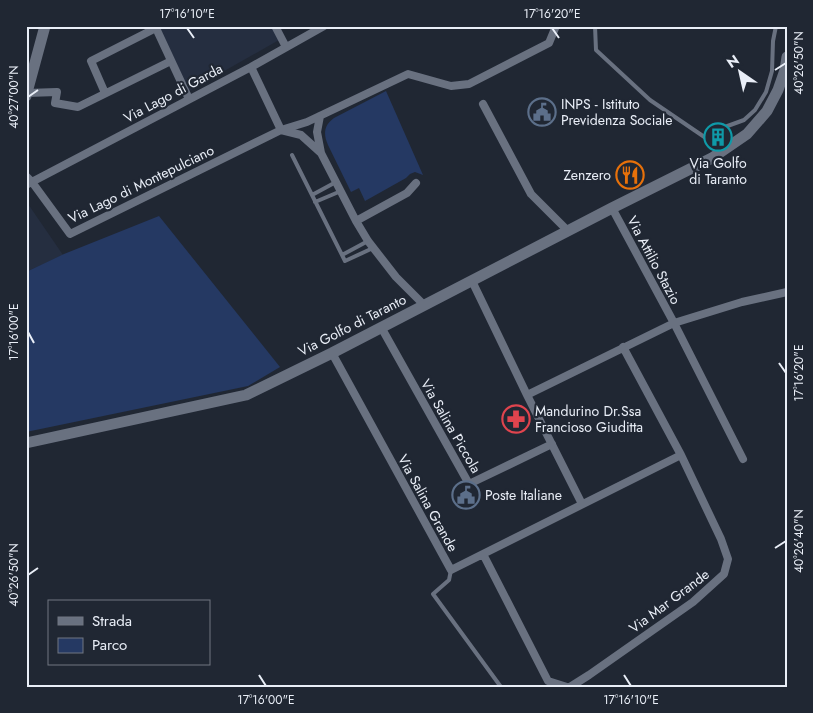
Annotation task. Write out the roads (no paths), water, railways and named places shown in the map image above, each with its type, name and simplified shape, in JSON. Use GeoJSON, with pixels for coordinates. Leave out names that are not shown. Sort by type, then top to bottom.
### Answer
{"type":"FeatureCollection","features":[{"type":"Feature","properties":{"kind":"street"},"geometry":{"type":"LineString","coordinates":[[45,26],[27,94],[56,92],[55,103],[78,106],[171,61]]}},
{"type":"Feature","properties":{"kind":"street"},"geometry":{"type":"LineString","coordinates":[[275,26],[286,47]]}},
{"type":"Feature","properties":{"kind":"street","name":"Via Lago di Garda"},"geometry":{"type":"LineString","coordinates":[[28,181],[189,99],[324,26]]}},
{"type":"Feature","properties":{"kind":"street","name":"Via Lago di Montepulciano"},"geometry":{"type":"LineString","coordinates":[[28,181],[70,234],[281,130],[307,122],[408,74],[451,86],[469,84],[549,43],[556,26]]}},
{"type":"Feature","properties":{"kind":"street"},"geometry":{"type":"LineString","coordinates":[[105,93],[91,61],[156,27],[189,99]]}},
{"type":"Feature","properties":{"kind":"street","name":"Via Golfo di Taranto"},"geometry":{"type":"LineString","coordinates":[[26,443],[246,396],[332,353],[712,158],[747,134],[767,111],[778,90],[787,57]]}},
{"type":"Feature","properties":{"kind":"street"},"geometry":{"type":"LineString","coordinates":[[250,67],[281,130],[301,135],[321,153]]}},
{"type":"Feature","properties":{"kind":"street"},"geometry":{"type":"LineString","coordinates":[[483,104],[530,194],[568,231]]}},
{"type":"Feature","properties":{"kind":"street"},"geometry":{"type":"LineString","coordinates":[[320,116],[317,132],[321,153],[356,221],[396,277],[424,305]]}},
{"type":"Feature","properties":{"kind":"street"},"geometry":{"type":"LineString","coordinates":[[356,221],[407,193],[416,183]]}},
{"type":"Feature","properties":{"kind":"street","name":"Via Attilio Stazio"},"geometry":{"type":"LineString","coordinates":[[612,208],[674,323]]}},
{"type":"Feature","properties":{"kind":"street"},"geometry":{"type":"LineString","coordinates":[[472,281],[582,504]]}},
{"type":"Feature","properties":{"kind":"street"},"geometry":{"type":"LineString","coordinates":[[527,395],[674,323],[742,302],[787,292]]}},
{"type":"Feature","properties":{"kind":"street"},"geometry":{"type":"LineString","coordinates":[[674,323],[743,459]]}},
{"type":"Feature","properties":{"kind":"street","name":"Via Salina Piccola"},"geometry":{"type":"LineString","coordinates":[[381,327],[468,484],[552,444]]}},
{"type":"Feature","properties":{"kind":"street","name":"Via Mar Grande"},"geometry":{"type":"LineString","coordinates":[[483,554],[548,681],[569,687],[693,602],[724,574],[728,559],[721,539],[681,455],[623,347]]}},
{"type":"Feature","properties":{"kind":"street","name":"Via Salina Grande"},"geometry":{"type":"LineString","coordinates":[[332,353],[451,570],[681,455]]}},
{"type":"Feature","properties":{"kind":"lane"},"geometry":{"type":"LineString","coordinates":[[595,26],[596,50],[650,100],[724,150]]}},
{"type":"Feature","properties":{"kind":"lane"},"geometry":{"type":"LineString","coordinates":[[709,140],[711,132],[744,120],[755,110],[766,92],[772,71],[773,41],[776,26]]}},
{"type":"Feature","properties":{"kind":"lane"},"geometry":{"type":"LineString","coordinates":[[292,155],[345,261],[371,244]]}},
{"type":"Feature","properties":{"kind":"lane"},"geometry":{"type":"LineString","coordinates":[[312,195],[336,182]]}},
{"type":"Feature","properties":{"kind":"lane"},"geometry":{"type":"LineString","coordinates":[[315,202],[341,191]]}},
{"type":"Feature","properties":{"kind":"lane"},"geometry":{"type":"LineString","coordinates":[[342,255],[371,244]]}},
{"type":"Feature","properties":{"kind":"lane"},"geometry":{"type":"LineString","coordinates":[[451,570],[449,580],[433,594],[501,687]]}},
{"type":"Feature","properties":{"kind":"place","name":"INPS - Istituto Previdenza Sociale"},"geometry":{"type":"Point","coordinates":[542,112]}},
{"type":"Feature","properties":{"kind":"place","name":"Via Golfo di Taranto"},"geometry":{"type":"Point","coordinates":[718,137]}},
{"type":"Feature","properties":{"kind":"place","name":"Zenzero"},"geometry":{"type":"Point","coordinates":[630,175]}},
{"type":"Feature","properties":{"kind":"place","name":"Mandurino Dr.Ssa Francioso Giuditta"},"geometry":{"type":"Point","coordinates":[516,419]}},
{"type":"Feature","properties":{"kind":"place","name":"Poste Italiane"},"geometry":{"type":"Point","coordinates":[466,495]}}]}
